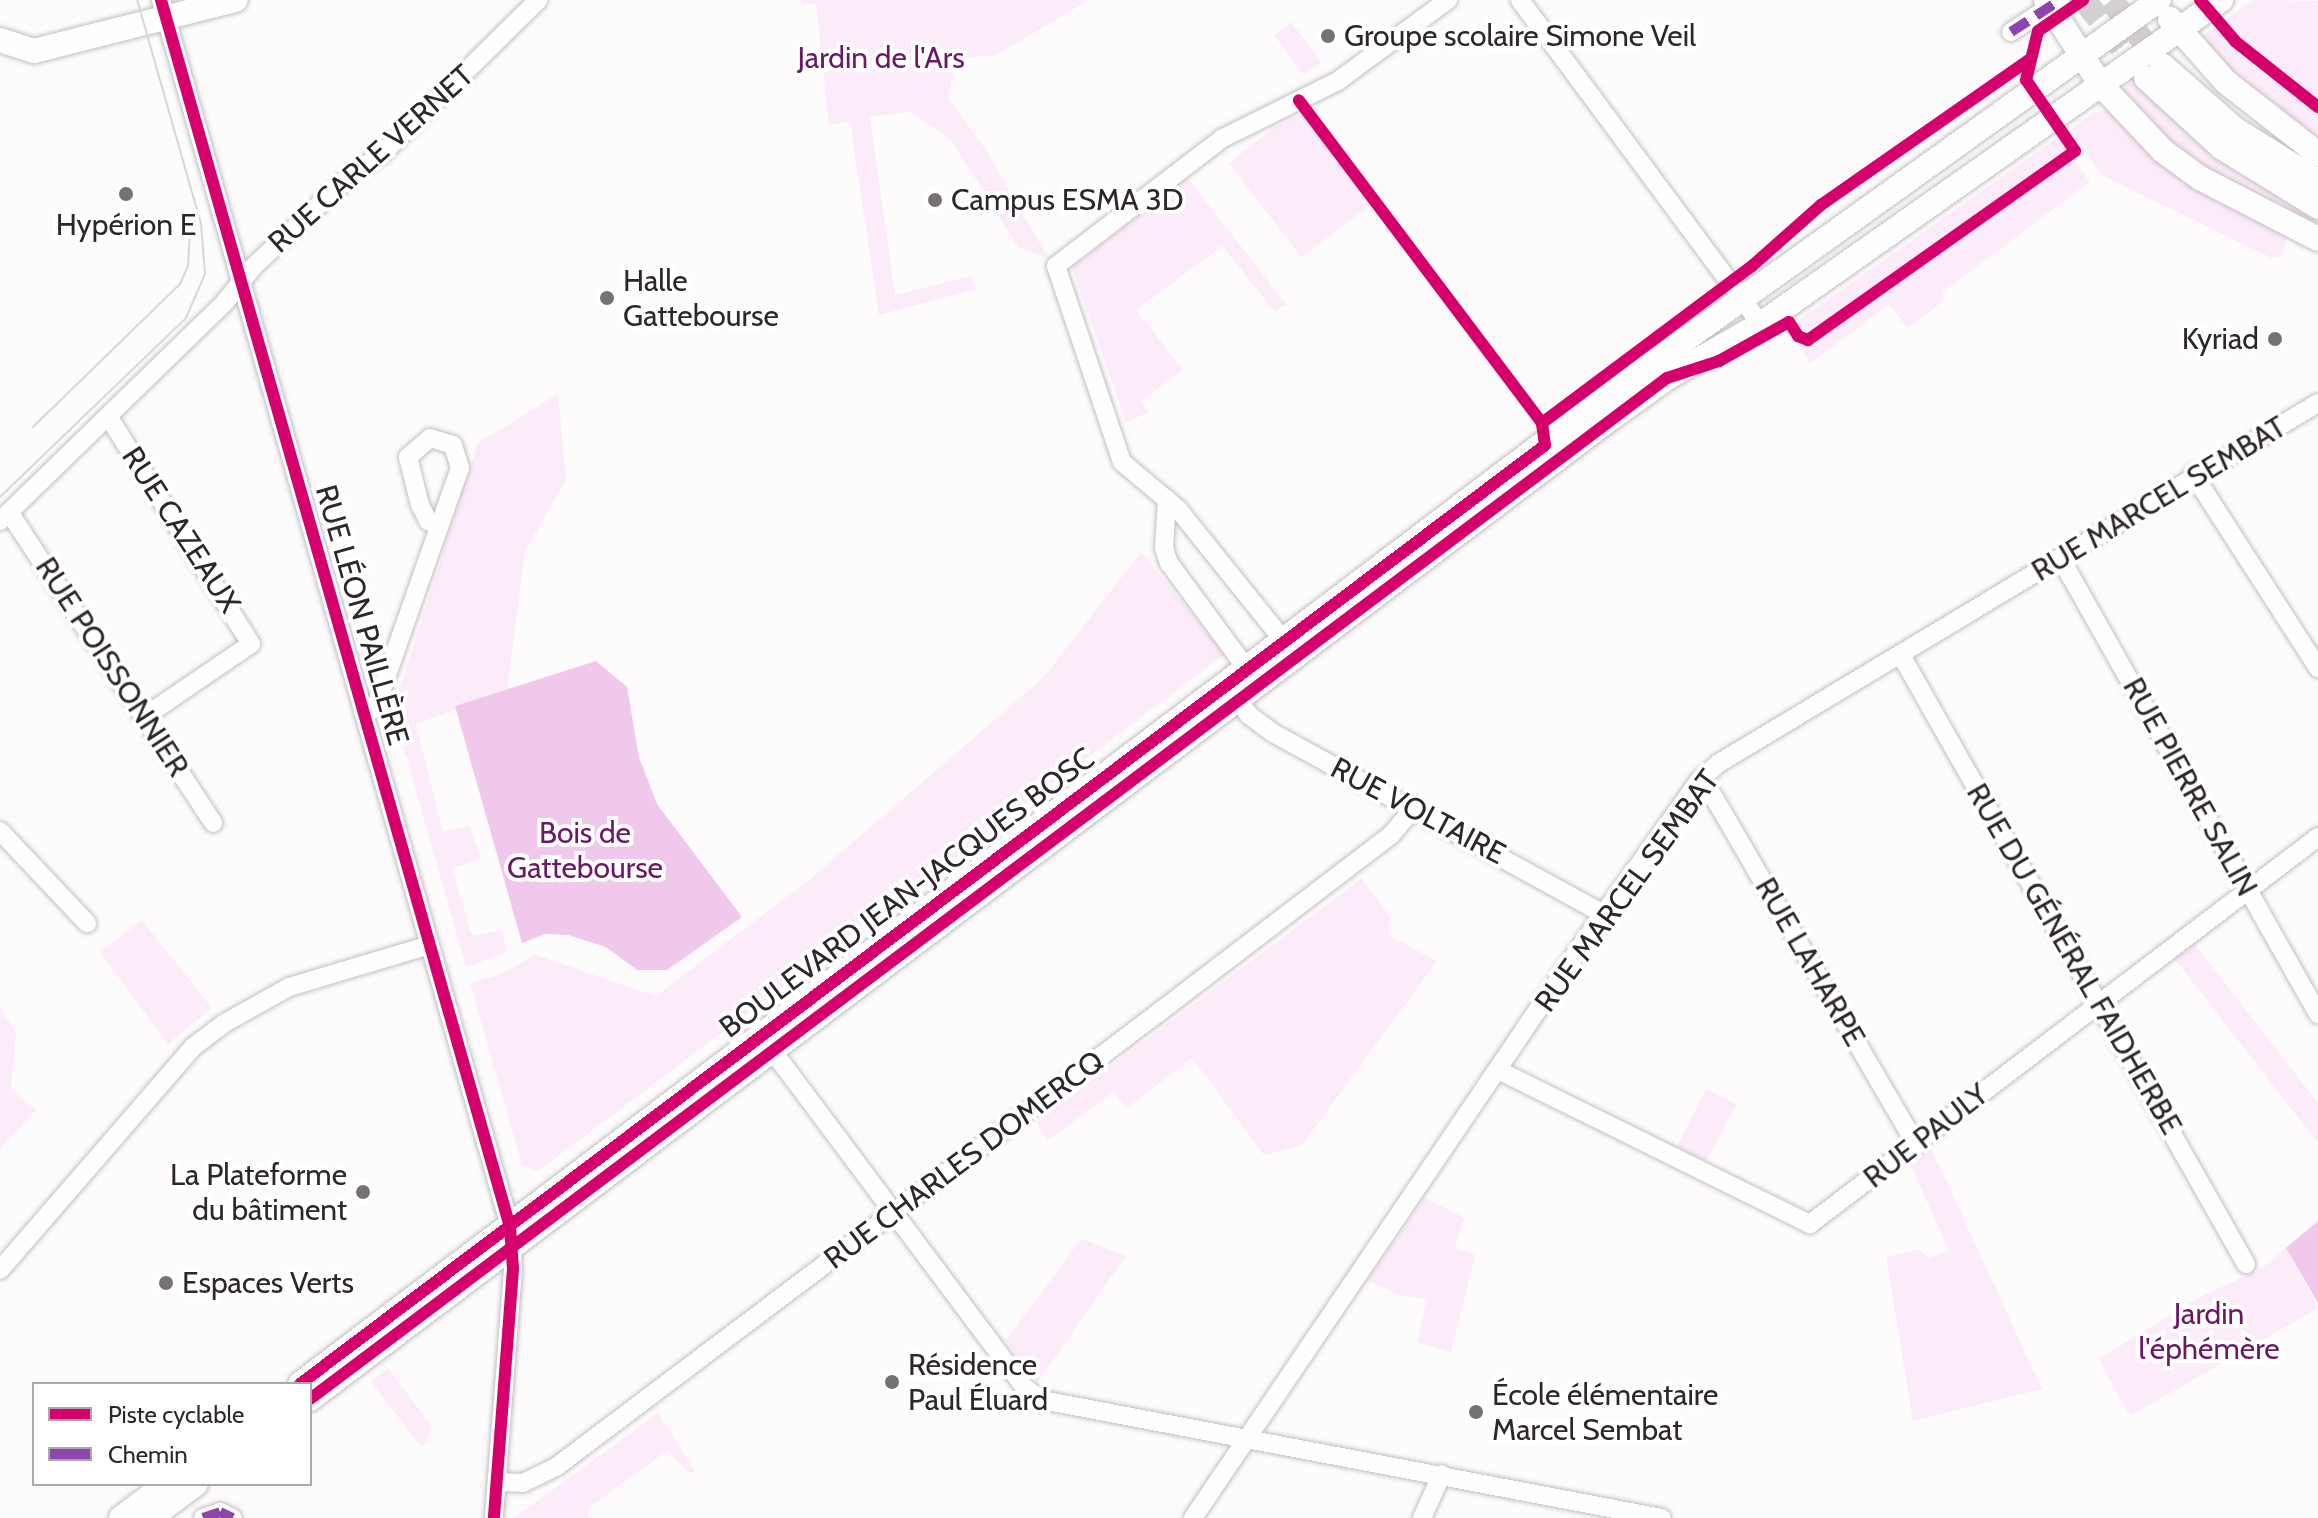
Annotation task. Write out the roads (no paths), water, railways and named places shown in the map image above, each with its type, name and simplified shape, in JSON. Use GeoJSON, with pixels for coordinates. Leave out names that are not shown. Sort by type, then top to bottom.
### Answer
{"type":"FeatureCollection","features":[{"type":"Feature","properties":{"kind":"main road"},"geometry":{"type":"LineString","coordinates":[[0,40],[34,51],[164,9],[236,0]]}},
{"type":"Feature","properties":{"kind":"main road","name":"BOULEVARD JEAN-JACQUES BOSC"},"geometry":{"type":"LineString","coordinates":[[312,1397],[739,1053],[817,994],[1667,378],[1761,324],[2221,0]]}},
{"type":"Feature","properties":{"kind":"main road"},"geometry":{"type":"LineString","coordinates":[[2157,1],[2226,82],[2318,154]]}},
{"type":"Feature","properties":{"kind":"main road","name":"BOULEVARD JEAN-JACQUES BOSC"},"geometry":{"type":"LineString","coordinates":[[1253,677],[1284,641],[1742,297],[2157,1]]}},
{"type":"Feature","properties":{"kind":"main road"},"geometry":{"type":"LineString","coordinates":[[2052,2],[2080,57],[2101,85],[2163,151],[2200,178],[2318,239]]}},
{"type":"Feature","properties":{"kind":"main road"},"geometry":{"type":"LineString","coordinates":[[2318,181],[2236,130],[2154,72],[2221,147],[2318,207]]}},
{"type":"Feature","properties":{"kind":"main road","name":"BOULEVARD JEAN-JACQUES BOSC"},"geometry":{"type":"LineString","coordinates":[[303,1382],[511,1238],[772,1050],[1232,692]]}},
{"type":"Feature","properties":{"kind":"main road"},"geometry":{"type":"LineString","coordinates":[[121,1518],[163,1486]]}},
{"type":"Feature","properties":{"kind":"main road"},"geometry":{"type":"LineString","coordinates":[[150,1518],[193,1486]]}},
{"type":"Feature","properties":{"kind":"street","name":"RUE CARLE VERNET"},"geometry":{"type":"LineString","coordinates":[[4,516],[349,177],[381,155],[538,0]]}},
{"type":"Feature","properties":{"kind":"street"},"geometry":{"type":"LineString","coordinates":[[1284,641],[1167,499],[1122,462],[1056,266],[1223,138],[1338,81],[1448,0]]}},
{"type":"Feature","properties":{"kind":"street"},"geometry":{"type":"LineString","coordinates":[[1520,0],[1761,324]]}},
{"type":"Feature","properties":{"kind":"street"},"geometry":{"type":"LineString","coordinates":[[2011,32],[2052,2]]}},
{"type":"Feature","properties":{"kind":"street","name":"RUE LÉON PAILLÈRE"},"geometry":{"type":"LineString","coordinates":[[164,9],[511,1238],[494,1518]]}},
{"type":"Feature","properties":{"kind":"street"},"geometry":{"type":"LineString","coordinates":[[1556,458],[1596,415],[1718,327],[1742,297]]}},
{"type":"Feature","properties":{"kind":"street","name":"RUE MARCEL SEMBAT"},"geometry":{"type":"LineString","coordinates":[[1193,1518],[1604,914],[1699,781],[1719,763],[2061,559],[2193,474],[2318,403]]}},
{"type":"Feature","properties":{"kind":"street","name":"RUE CAZEAUX"},"geometry":{"type":"LineString","coordinates":[[108,416],[251,644],[144,717]]}},
{"type":"Feature","properties":{"kind":"street"},"geometry":{"type":"LineString","coordinates":[[2193,474],[2318,668]]}},
{"type":"Feature","properties":{"kind":"street"},"geometry":{"type":"LineString","coordinates":[[1167,499],[1164,548],[1169,563],[1253,677]]}},
{"type":"Feature","properties":{"kind":"street","name":"RUE POISSONNIER"},"geometry":{"type":"LineString","coordinates":[[4,516],[144,717],[213,823]]}},
{"type":"Feature","properties":{"kind":"street","name":"RUE LÉON PAILLÈRE"},"geometry":{"type":"LineString","coordinates":[[363,712],[375,709],[439,525]]}},
{"type":"Feature","properties":{"kind":"street","name":"RUE PIERRE SALIN"},"geometry":{"type":"LineString","coordinates":[[2061,559],[2318,1014]]}},
{"type":"Feature","properties":{"kind":"street","name":"RUE DU GÉNÉRAL FAIDHERBE"},"geometry":{"type":"LineString","coordinates":[[1901,655],[2246,1264]]}},
{"type":"Feature","properties":{"kind":"street","name":"RUE VOLTAIRE"},"geometry":{"type":"LineString","coordinates":[[1232,692],[1273,733],[1604,914]]}},
{"type":"Feature","properties":{"kind":"street","name":"RUE LAHARPE"},"geometry":{"type":"LineString","coordinates":[[1699,781],[1712,794],[1917,1146]]}},
{"type":"Feature","properties":{"kind":"street","name":"RUE CHARLES DOMERCQ"},"geometry":{"type":"LineString","coordinates":[[498,1482],[523,1483],[556,1467],[1391,835],[1414,808]]}},
{"type":"Feature","properties":{"kind":"street"},"geometry":{"type":"LineString","coordinates":[[0,831],[87,923]]}},
{"type":"Feature","properties":{"kind":"street","name":"RUE PAULY"},"geometry":{"type":"LineString","coordinates":[[1500,1071],[1801,1223],[1817,1221],[2318,837]]}},
{"type":"Feature","properties":{"kind":"street"},"geometry":{"type":"LineString","coordinates":[[0,1270],[193,1047],[223,1024],[289,987],[430,945]]}},
{"type":"Feature","properties":{"kind":"street"},"geometry":{"type":"LineString","coordinates":[[772,1050],[777,1034],[817,994]]}},
{"type":"Feature","properties":{"kind":"street"},"geometry":{"type":"LineString","coordinates":[[739,1053],[772,1050]]}},
{"type":"Feature","properties":{"kind":"street"},"geometry":{"type":"LineString","coordinates":[[772,1050],[1024,1387],[1042,1400],[1662,1518]]}},
{"type":"Feature","properties":{"kind":"street"},"geometry":{"type":"LineString","coordinates":[[1422,1518],[1442,1474]]}},
{"type":"Feature","properties":{"kind":"street"},"geometry":{"type":"LineString","coordinates":[[203,1518],[220,1512],[233,1518]]}},
{"type":"Feature","properties":{"kind":"tunnel"},"geometry":{"type":"LineString","coordinates":[[2084,0],[2144,76]]}},
{"type":"Feature","properties":{"kind":"tunnel"},"geometry":{"type":"LineString","coordinates":[[2111,0],[2162,65]]}},
{"type":"Feature","properties":{"kind":"tram line"},"geometry":{"type":"LineString","coordinates":[[0,497],[186,318],[205,274],[201,224],[137,0]]}},
{"type":"Feature","properties":{"kind":"tram line"},"geometry":{"type":"LineString","coordinates":[[33,427],[180,284],[188,266],[191,212]]}},
{"type":"Feature","properties":{"kind":"place","name":"Groupe scolaire Simone Veil"},"geometry":{"type":"Point","coordinates":[1328,36]}},
{"type":"Feature","properties":{"kind":"place","name":"Hypérion E"},"geometry":{"type":"Point","coordinates":[126,194]}},
{"type":"Feature","properties":{"kind":"place","name":"Campus ESMA 3D"},"geometry":{"type":"Point","coordinates":[935,200]}},
{"type":"Feature","properties":{"kind":"place","name":"Halle Gattebourse"},"geometry":{"type":"Point","coordinates":[607,298]}},
{"type":"Feature","properties":{"kind":"place","name":"Kyriad"},"geometry":{"type":"Point","coordinates":[2275,339]}},
{"type":"Feature","properties":{"kind":"place","name":"La Plateforme du bâtiment"},"geometry":{"type":"Point","coordinates":[363,1192]}},
{"type":"Feature","properties":{"kind":"place","name":"Espaces Verts"},"geometry":{"type":"Point","coordinates":[166,1283]}},
{"type":"Feature","properties":{"kind":"place","name":"Résidence Paul Éluard"},"geometry":{"type":"Point","coordinates":[892,1382]}},
{"type":"Feature","properties":{"kind":"place","name":"École élémentaire Marcel Sembat"},"geometry":{"type":"Point","coordinates":[1476,1412]}},
{"type":"Feature","properties":{"kind":"park label","name":"Jardin de l'Ars"},"geometry":{"type":"Point","coordinates":[881,58]}},
{"type":"Feature","properties":{"kind":"park label","name":"Bois de Gattebourse"},"geometry":{"type":"Point","coordinates":[585,850]}},
{"type":"Feature","properties":{"kind":"park label","name":"Jardin l'éphémère"},"geometry":{"type":"Point","coordinates":[2209,1331]}}]}
